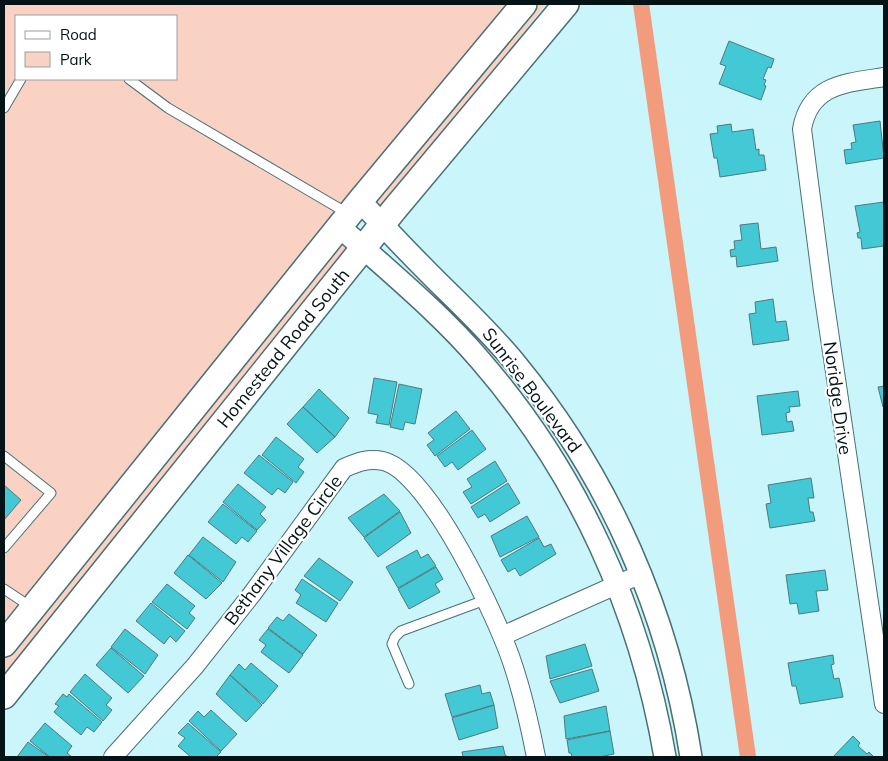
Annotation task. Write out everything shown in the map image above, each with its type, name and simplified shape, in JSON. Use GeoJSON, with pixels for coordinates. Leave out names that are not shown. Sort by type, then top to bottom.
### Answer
{"type":"FeatureCollection","features":[{"type":"Feature","properties":{"kind":"main road","name":"Homestead Road South"},"geometry":{"type":"LineString","coordinates":[[4,644],[350,214],[524,4]]}},
{"type":"Feature","properties":{"kind":"main road","name":"Homestead Road South"},"geometry":{"type":"LineString","coordinates":[[4,696],[382,225],[566,4]]}},
{"type":"Feature","properties":{"kind":"street","name":"Noridge Drive"},"geometry":{"type":"LineString","coordinates":[[884,78],[848,82],[818,95],[805,112],[802,129],[824,300],[884,704]]}},
{"type":"Feature","properties":{"kind":"street","name":"Sunrise Boulevard"},"geometry":{"type":"LineString","coordinates":[[350,214],[382,225],[489,332],[548,406],[584,458],[641,574],[658,618],[678,689],[691,757]]}},
{"type":"Feature","properties":{"kind":"street","name":"Sunrise Boulevard"},"geometry":{"type":"LineString","coordinates":[[350,214],[364,248],[441,319],[480,360],[524,416],[558,467],[589,520],[617,584],[649,677],[665,757]]}},
{"type":"Feature","properties":{"kind":"street","name":"Bethany Village Circle"},"geometry":{"type":"LineString","coordinates":[[113,757],[195,666],[252,594],[344,468],[363,459],[385,461],[405,472],[416,484],[453,541],[502,636],[513,665],[536,757]]}},
{"type":"Feature","properties":{"kind":"street"},"geometry":{"type":"LineString","coordinates":[[502,636],[641,574]]}},
{"type":"Feature","properties":{"kind":"lane"},"geometry":{"type":"LineString","coordinates":[[4,108],[20,80]]}},
{"type":"Feature","properties":{"kind":"lane"},"geometry":{"type":"LineString","coordinates":[[130,80],[168,108],[350,214]]}},
{"type":"Feature","properties":{"kind":"lane"},"geometry":{"type":"LineString","coordinates":[[4,456],[51,493],[4,548]]}},
{"type":"Feature","properties":{"kind":"lane"},"geometry":{"type":"LineString","coordinates":[[4,589],[33,608]]}},
{"type":"Feature","properties":{"kind":"lane"},"geometry":{"type":"LineString","coordinates":[[409,684],[392,644],[395,637],[401,631],[485,600]]}},
{"type":"Feature","properties":{"kind":"green space"},"geometry":{"type":"Polygon","coordinates":[[[4,4],[513,4],[4,631],[4,4]]]}},
{"type":"Feature","properties":{"kind":"green space"},"geometry":{"type":"Polygon","coordinates":[[[536,4],[546,4],[382,211],[372,201],[536,4]]]}},
{"type":"Feature","properties":{"kind":"green space"},"geometry":{"type":"Polygon","coordinates":[[[341,239],[352,249],[4,682],[4,659],[341,239]]]}},
{"type":"Feature","properties":{"kind":"building"},"geometry":{"type":"Polygon","coordinates":[[[729,41],[774,59],[771,68],[768,67],[763,79],[766,80],[764,85],[766,86],[761,100],[719,84],[726,66],[720,64],[729,41]]]}},
{"type":"Feature","properties":{"kind":"building"},"geometry":{"type":"Polygon","coordinates":[[[880,121],[884,158],[846,164],[844,150],[852,149],[851,143],[856,142],[853,125],[880,121]]]}},
{"type":"Feature","properties":{"kind":"building"},"geometry":{"type":"Polygon","coordinates":[[[731,124],[732,132],[753,129],[756,150],[759,149],[759,155],[764,155],[766,170],[720,177],[717,158],[714,158],[710,134],[718,133],[717,126],[731,124]]]}},
{"type":"Feature","properties":{"kind":"building"},"geometry":{"type":"Polygon","coordinates":[[[884,202],[884,246],[862,249],[861,238],[858,238],[857,233],[860,232],[855,206],[884,202]]]}},
{"type":"Feature","properties":{"kind":"building"},"geometry":{"type":"Polygon","coordinates":[[[758,223],[761,249],[776,247],[778,261],[737,267],[736,256],[731,257],[730,250],[735,249],[734,241],[742,240],[740,225],[758,223]]]}},
{"type":"Feature","properties":{"kind":"building"},"geometry":{"type":"Polygon","coordinates":[[[773,299],[776,322],[786,321],[789,340],[753,345],[749,314],[756,313],[755,302],[773,299]]]}},
{"type":"Feature","properties":{"kind":"building"},"geometry":{"type":"Polygon","coordinates":[[[374,378],[397,382],[389,425],[376,423],[378,415],[368,413],[374,378]]]}},
{"type":"Feature","properties":{"kind":"building"},"geometry":{"type":"Polygon","coordinates":[[[399,384],[422,389],[415,424],[405,422],[403,430],[390,427],[399,384]]]}},
{"type":"Feature","properties":{"kind":"building"},"geometry":{"type":"Polygon","coordinates":[[[884,386],[884,407],[883,407],[878,387],[884,386]]]}},
{"type":"Feature","properties":{"kind":"building"},"geometry":{"type":"Polygon","coordinates":[[[319,389],[349,418],[335,437],[303,407],[319,389]]]}},
{"type":"Feature","properties":{"kind":"building"},"geometry":{"type":"Polygon","coordinates":[[[798,391],[800,406],[789,407],[790,412],[786,413],[787,422],[792,421],[794,431],[762,435],[757,396],[798,391]]]}},
{"type":"Feature","properties":{"kind":"building"},"geometry":{"type":"Polygon","coordinates":[[[303,407],[335,437],[317,453],[287,424],[303,407]]]}},
{"type":"Feature","properties":{"kind":"building"},"geometry":{"type":"Polygon","coordinates":[[[456,411],[470,429],[435,456],[427,445],[434,440],[428,433],[456,411]]]}},
{"type":"Feature","properties":{"kind":"building"},"geometry":{"type":"Polygon","coordinates":[[[472,430],[486,449],[458,470],[452,462],[445,467],[437,456],[472,430]]]}},
{"type":"Feature","properties":{"kind":"building"},"geometry":{"type":"Polygon","coordinates":[[[276,437],[304,459],[298,467],[304,472],[296,483],[262,455],[276,437]]]}},
{"type":"Feature","properties":{"kind":"building"},"geometry":{"type":"Polygon","coordinates":[[[259,455],[293,482],[285,493],[278,488],[272,495],[244,473],[259,455]]]}},
{"type":"Feature","properties":{"kind":"building"},"geometry":{"type":"Polygon","coordinates":[[[495,461],[507,481],[471,504],[463,492],[472,487],[467,479],[495,461]]]}},
{"type":"Feature","properties":{"kind":"building"},"geometry":{"type":"Polygon","coordinates":[[[811,478],[814,498],[808,498],[810,512],[813,512],[815,521],[770,528],[766,504],[771,503],[768,485],[811,478]]]}},
{"type":"Feature","properties":{"kind":"building"},"geometry":{"type":"Polygon","coordinates":[[[508,483],[520,503],[490,522],[485,514],[478,518],[471,507],[508,483]]]}},
{"type":"Feature","properties":{"kind":"building"},"geometry":{"type":"Polygon","coordinates":[[[238,484],[266,507],[260,514],[266,520],[257,530],[223,502],[238,484]]]}},
{"type":"Feature","properties":{"kind":"building"},"geometry":{"type":"Polygon","coordinates":[[[4,485],[21,500],[4,520],[4,485]]]}},
{"type":"Feature","properties":{"kind":"building"},"geometry":{"type":"Polygon","coordinates":[[[384,494],[400,511],[364,537],[348,518],[384,494]]]}},
{"type":"Feature","properties":{"kind":"building"},"geometry":{"type":"Polygon","coordinates":[[[223,504],[257,531],[248,542],[242,537],[236,544],[208,522],[223,504]]]}},
{"type":"Feature","properties":{"kind":"building"},"geometry":{"type":"Polygon","coordinates":[[[400,512],[411,533],[378,557],[364,538],[400,512]]]}},
{"type":"Feature","properties":{"kind":"building"},"geometry":{"type":"Polygon","coordinates":[[[527,516],[539,537],[500,557],[491,536],[527,516]]]}},
{"type":"Feature","properties":{"kind":"building"},"geometry":{"type":"Polygon","coordinates":[[[203,537],[236,562],[223,582],[189,555],[203,537]]]}},
{"type":"Feature","properties":{"kind":"building"},"geometry":{"type":"Polygon","coordinates":[[[539,538],[544,547],[551,544],[556,554],[520,576],[515,568],[508,572],[501,560],[539,538]]]}},
{"type":"Feature","properties":{"kind":"building"},"geometry":{"type":"Polygon","coordinates":[[[417,550],[421,558],[428,554],[436,566],[398,588],[386,567],[417,550]]]}},
{"type":"Feature","properties":{"kind":"building"},"geometry":{"type":"Polygon","coordinates":[[[188,555],[222,583],[206,599],[174,573],[188,555]]]}},
{"type":"Feature","properties":{"kind":"building"},"geometry":{"type":"Polygon","coordinates":[[[319,558],[353,582],[340,601],[304,576],[319,558]]]}},
{"type":"Feature","properties":{"kind":"building"},"geometry":{"type":"Polygon","coordinates":[[[436,567],[443,579],[435,584],[440,592],[409,609],[398,589],[436,567]]]}},
{"type":"Feature","properties":{"kind":"building"},"geometry":{"type":"Polygon","coordinates":[[[825,570],[828,590],[816,591],[819,611],[799,614],[797,603],[790,604],[786,575],[825,570]]]}},
{"type":"Feature","properties":{"kind":"building"},"geometry":{"type":"Polygon","coordinates":[[[302,579],[338,603],[326,622],[296,603],[301,595],[295,590],[302,579]]]}},
{"type":"Feature","properties":{"kind":"building"},"geometry":{"type":"Polygon","coordinates":[[[167,584],[195,606],[189,613],[195,618],[187,629],[152,602],[167,584]]]}},
{"type":"Feature","properties":{"kind":"building"},"geometry":{"type":"Polygon","coordinates":[[[151,603],[185,631],[176,642],[170,636],[164,644],[136,621],[151,603]]]}},
{"type":"Feature","properties":{"kind":"building"},"geometry":{"type":"Polygon","coordinates":[[[289,614],[317,635],[303,654],[268,628],[277,617],[283,621],[289,614]]]}},
{"type":"Feature","properties":{"kind":"building"},"geometry":{"type":"Polygon","coordinates":[[[125,629],[158,655],[145,674],[111,647],[125,629]]]}},
{"type":"Feature","properties":{"kind":"building"},"geometry":{"type":"Polygon","coordinates":[[[268,629],[303,655],[289,673],[261,652],[266,645],[259,640],[268,629]]]}},
{"type":"Feature","properties":{"kind":"building"},"geometry":{"type":"Polygon","coordinates":[[[585,644],[592,666],[550,679],[546,656],[585,644]]]}},
{"type":"Feature","properties":{"kind":"building"},"geometry":{"type":"Polygon","coordinates":[[[111,648],[144,676],[128,693],[96,665],[111,648]]]}},
{"type":"Feature","properties":{"kind":"building"},"geometry":{"type":"Polygon","coordinates":[[[833,655],[834,664],[831,665],[834,679],[839,678],[843,697],[800,704],[796,686],[792,686],[788,663],[833,655]]]}},
{"type":"Feature","properties":{"kind":"building"},"geometry":{"type":"Polygon","coordinates":[[[251,663],[278,686],[263,704],[230,675],[239,664],[245,670],[251,663]]]}},
{"type":"Feature","properties":{"kind":"building"},"geometry":{"type":"Polygon","coordinates":[[[592,669],[599,691],[560,703],[550,681],[592,669]]]}},
{"type":"Feature","properties":{"kind":"building"},"geometry":{"type":"Polygon","coordinates":[[[85,674],[112,698],[106,705],[112,710],[103,721],[70,692],[85,674]]]}},
{"type":"Feature","properties":{"kind":"building"},"geometry":{"type":"Polygon","coordinates":[[[230,675],[262,705],[246,722],[216,694],[230,675]]]}},
{"type":"Feature","properties":{"kind":"building"},"geometry":{"type":"Polygon","coordinates":[[[480,685],[482,694],[490,692],[494,705],[452,717],[445,694],[480,685]]]}},
{"type":"Feature","properties":{"kind":"building"},"geometry":{"type":"Polygon","coordinates":[[[63,694],[67,697],[69,694],[102,722],[94,732],[87,727],[81,735],[54,712],[59,706],[55,704],[63,694]]]}},
{"type":"Feature","properties":{"kind":"building"},"geometry":{"type":"Polygon","coordinates":[[[494,705],[498,728],[459,740],[452,718],[494,705]]]}},
{"type":"Feature","properties":{"kind":"building"},"geometry":{"type":"Polygon","coordinates":[[[606,706],[610,731],[566,739],[564,716],[606,706]]]}},
{"type":"Feature","properties":{"kind":"building"},"geometry":{"type":"Polygon","coordinates":[[[211,710],[237,734],[221,751],[189,721],[198,711],[204,717],[211,710]]]}},
{"type":"Feature","properties":{"kind":"building"},"geometry":{"type":"Polygon","coordinates":[[[45,723],[72,746],[67,753],[72,757],[50,757],[30,741],[45,723]]]}},
{"type":"Feature","properties":{"kind":"building"},"geometry":{"type":"Polygon","coordinates":[[[188,723],[221,752],[216,757],[191,757],[178,746],[185,738],[178,733],[188,723]]]}},
{"type":"Feature","properties":{"kind":"building"},"geometry":{"type":"Polygon","coordinates":[[[610,731],[614,754],[599,757],[572,757],[571,753],[569,753],[567,740],[610,731]]]}},
{"type":"Feature","properties":{"kind":"building"},"geometry":{"type":"Polygon","coordinates":[[[853,736],[860,743],[858,746],[874,757],[833,757],[853,736]]]}},
{"type":"Feature","properties":{"kind":"building"},"geometry":{"type":"Polygon","coordinates":[[[28,742],[49,757],[17,757],[28,742]]]}},
{"type":"Feature","properties":{"kind":"building"},"geometry":{"type":"Polygon","coordinates":[[[503,746],[505,755],[508,757],[463,757],[462,752],[503,746]]]}},
{"type":"Feature","properties":{"kind":"waterway"},"geometry":{"type":"LineString","coordinates":[[641,4],[748,757]]}}]}
